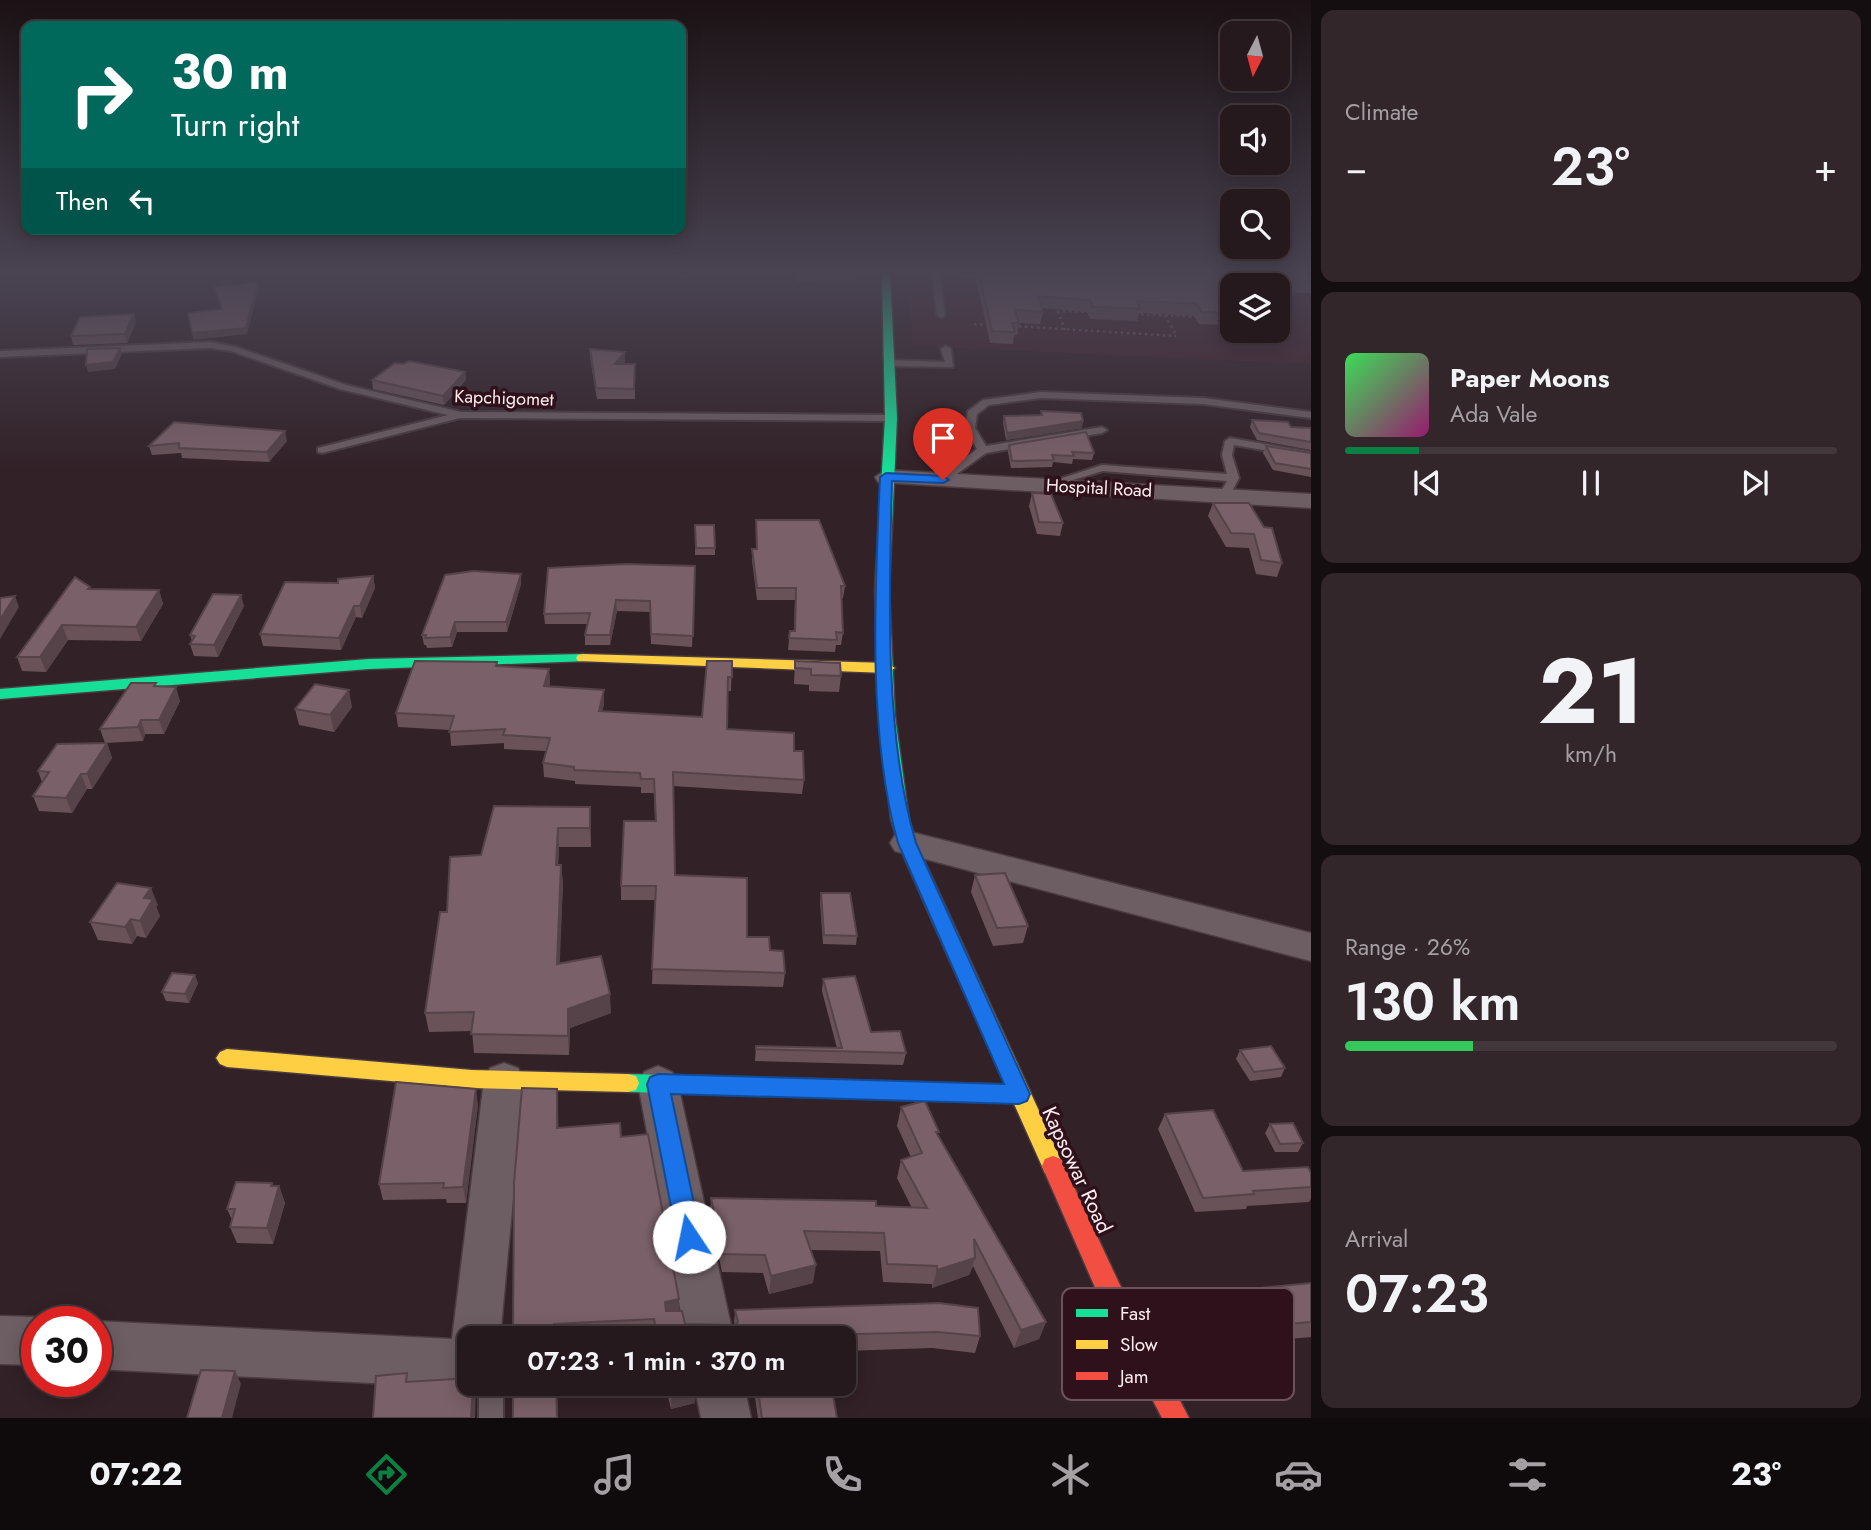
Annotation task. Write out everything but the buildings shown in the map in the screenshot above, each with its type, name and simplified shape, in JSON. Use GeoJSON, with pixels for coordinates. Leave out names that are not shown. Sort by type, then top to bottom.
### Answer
{"type":"FeatureCollection","features":[{"type":"Feature","properties":{"kind":"main road","name":"Kapsowar Road"},"geometry":{"type":"LineString","coordinates":[[889,340],[891,418],[882,590],[887,716],[900,819],[907,843],[1108,1288]]}},
{"type":"Feature","properties":{"kind":"main road"},"geometry":{"type":"LineString","coordinates":[[0,694],[284,669],[425,661],[688,658],[887,668]]}},
{"type":"Feature","properties":{"kind":"main road"},"geometry":{"type":"LineString","coordinates":[[227,1058],[504,1080],[1019,1094]]}},
{"type":"Feature","properties":{"kind":"main road","name":"Kapsowar Road"},"geometry":{"type":"LineString","coordinates":[[1166,1400],[1176,1418]]}},
{"type":"Feature","properties":{"kind":"street","name":"Hospital Road"},"geometry":{"type":"LineString","coordinates":[[886,477],[1045,486],[1230,486],[1311,501]]}},
{"type":"Feature","properties":{"kind":"street"},"geometry":{"type":"LineString","coordinates":[[907,843],[1311,947]]}},
{"type":"Feature","properties":{"kind":"street"},"geometry":{"type":"LineString","coordinates":[[477,1326],[504,1080]]}},
{"type":"Feature","properties":{"kind":"street"},"geometry":{"type":"LineString","coordinates":[[658,1084],[707,1326]]}},
{"type":"Feature","properties":{"kind":"street"},"geometry":{"type":"LineString","coordinates":[[0,1340],[21,1341]]}},
{"type":"Feature","properties":{"kind":"street"},"geometry":{"type":"LineString","coordinates":[[112,1346],[457,1363]]}},
{"type":"Feature","properties":{"kind":"street"},"geometry":{"type":"LineString","coordinates":[[721,1396],[726,1418]]}},
{"type":"Feature","properties":{"kind":"lane","name":"Kapchigomet"},"geometry":{"type":"LineString","coordinates":[[0,354],[210,345],[343,387],[461,415],[891,418]]}},
{"type":"Feature","properties":{"kind":"lane"},"geometry":{"type":"LineString","coordinates":[[890,363],[950,365],[946,349]]}},
{"type":"Feature","properties":{"kind":"lane"},"geometry":{"type":"LineString","coordinates":[[983,450],[970,428],[972,414],[986,402],[1041,395],[1203,401],[1311,415]]}},
{"type":"Feature","properties":{"kind":"lane"},"geometry":{"type":"LineString","coordinates":[[322,450],[461,415]]}},
{"type":"Feature","properties":{"kind":"lane"},"geometry":{"type":"LineString","coordinates":[[943,480],[983,450],[1102,430]]}},
{"type":"Feature","properties":{"kind":"lane"},"geometry":{"type":"LineString","coordinates":[[1230,486],[1227,455],[1230,441],[1311,455]]}},
{"type":"Feature","properties":{"kind":"lane"},"geometry":{"type":"LineString","coordinates":[[491,1396],[491,1418]]}},
{"type":"Feature","properties":{"kind":"shaded area"},"geometry":{"type":"Polygon","coordinates":[[[912,340],[1220,340],[1220,343],[1290,343],[1290,340],[1311,340],[1311,364],[913,346],[912,340]]]}},
{"type":"Feature","properties":{"kind":"traffic: fast"},"geometry":{"type":"LineString","coordinates":[[888,340],[891,418],[882,590],[887,716],[900,819],[907,843],[943,923]]}},
{"type":"Feature","properties":{"kind":"traffic: fast"},"geometry":{"type":"LineString","coordinates":[[0,694],[369,664],[583,658]]}},
{"type":"Feature","properties":{"kind":"traffic: fast"},"geometry":{"type":"LineString","coordinates":[[628,1083],[1019,1094]]}},
{"type":"Feature","properties":{"kind":"traffic: slow"},"geometry":{"type":"LineString","coordinates":[[583,658],[887,668]]}},
{"type":"Feature","properties":{"kind":"traffic: slow"},"geometry":{"type":"LineString","coordinates":[[943,923],[1053,1166]]}},
{"type":"Feature","properties":{"kind":"traffic: slow"},"geometry":{"type":"LineString","coordinates":[[227,1058],[472,1079],[628,1083]]}},
{"type":"Feature","properties":{"kind":"traffic: jam"},"geometry":{"type":"LineString","coordinates":[[1053,1166],[1108,1288]]}},
{"type":"Feature","properties":{"kind":"traffic: jam"},"geometry":{"type":"LineString","coordinates":[[1167,1400],[1176,1418]]}},
{"type":"Feature","properties":{"kind":"route"},"geometry":{"type":"LineString","coordinates":[[689,1237],[658,1084],[1019,1094],[907,843],[900,819],[887,716],[882,590],[886,477],[943,480]]}}]}
